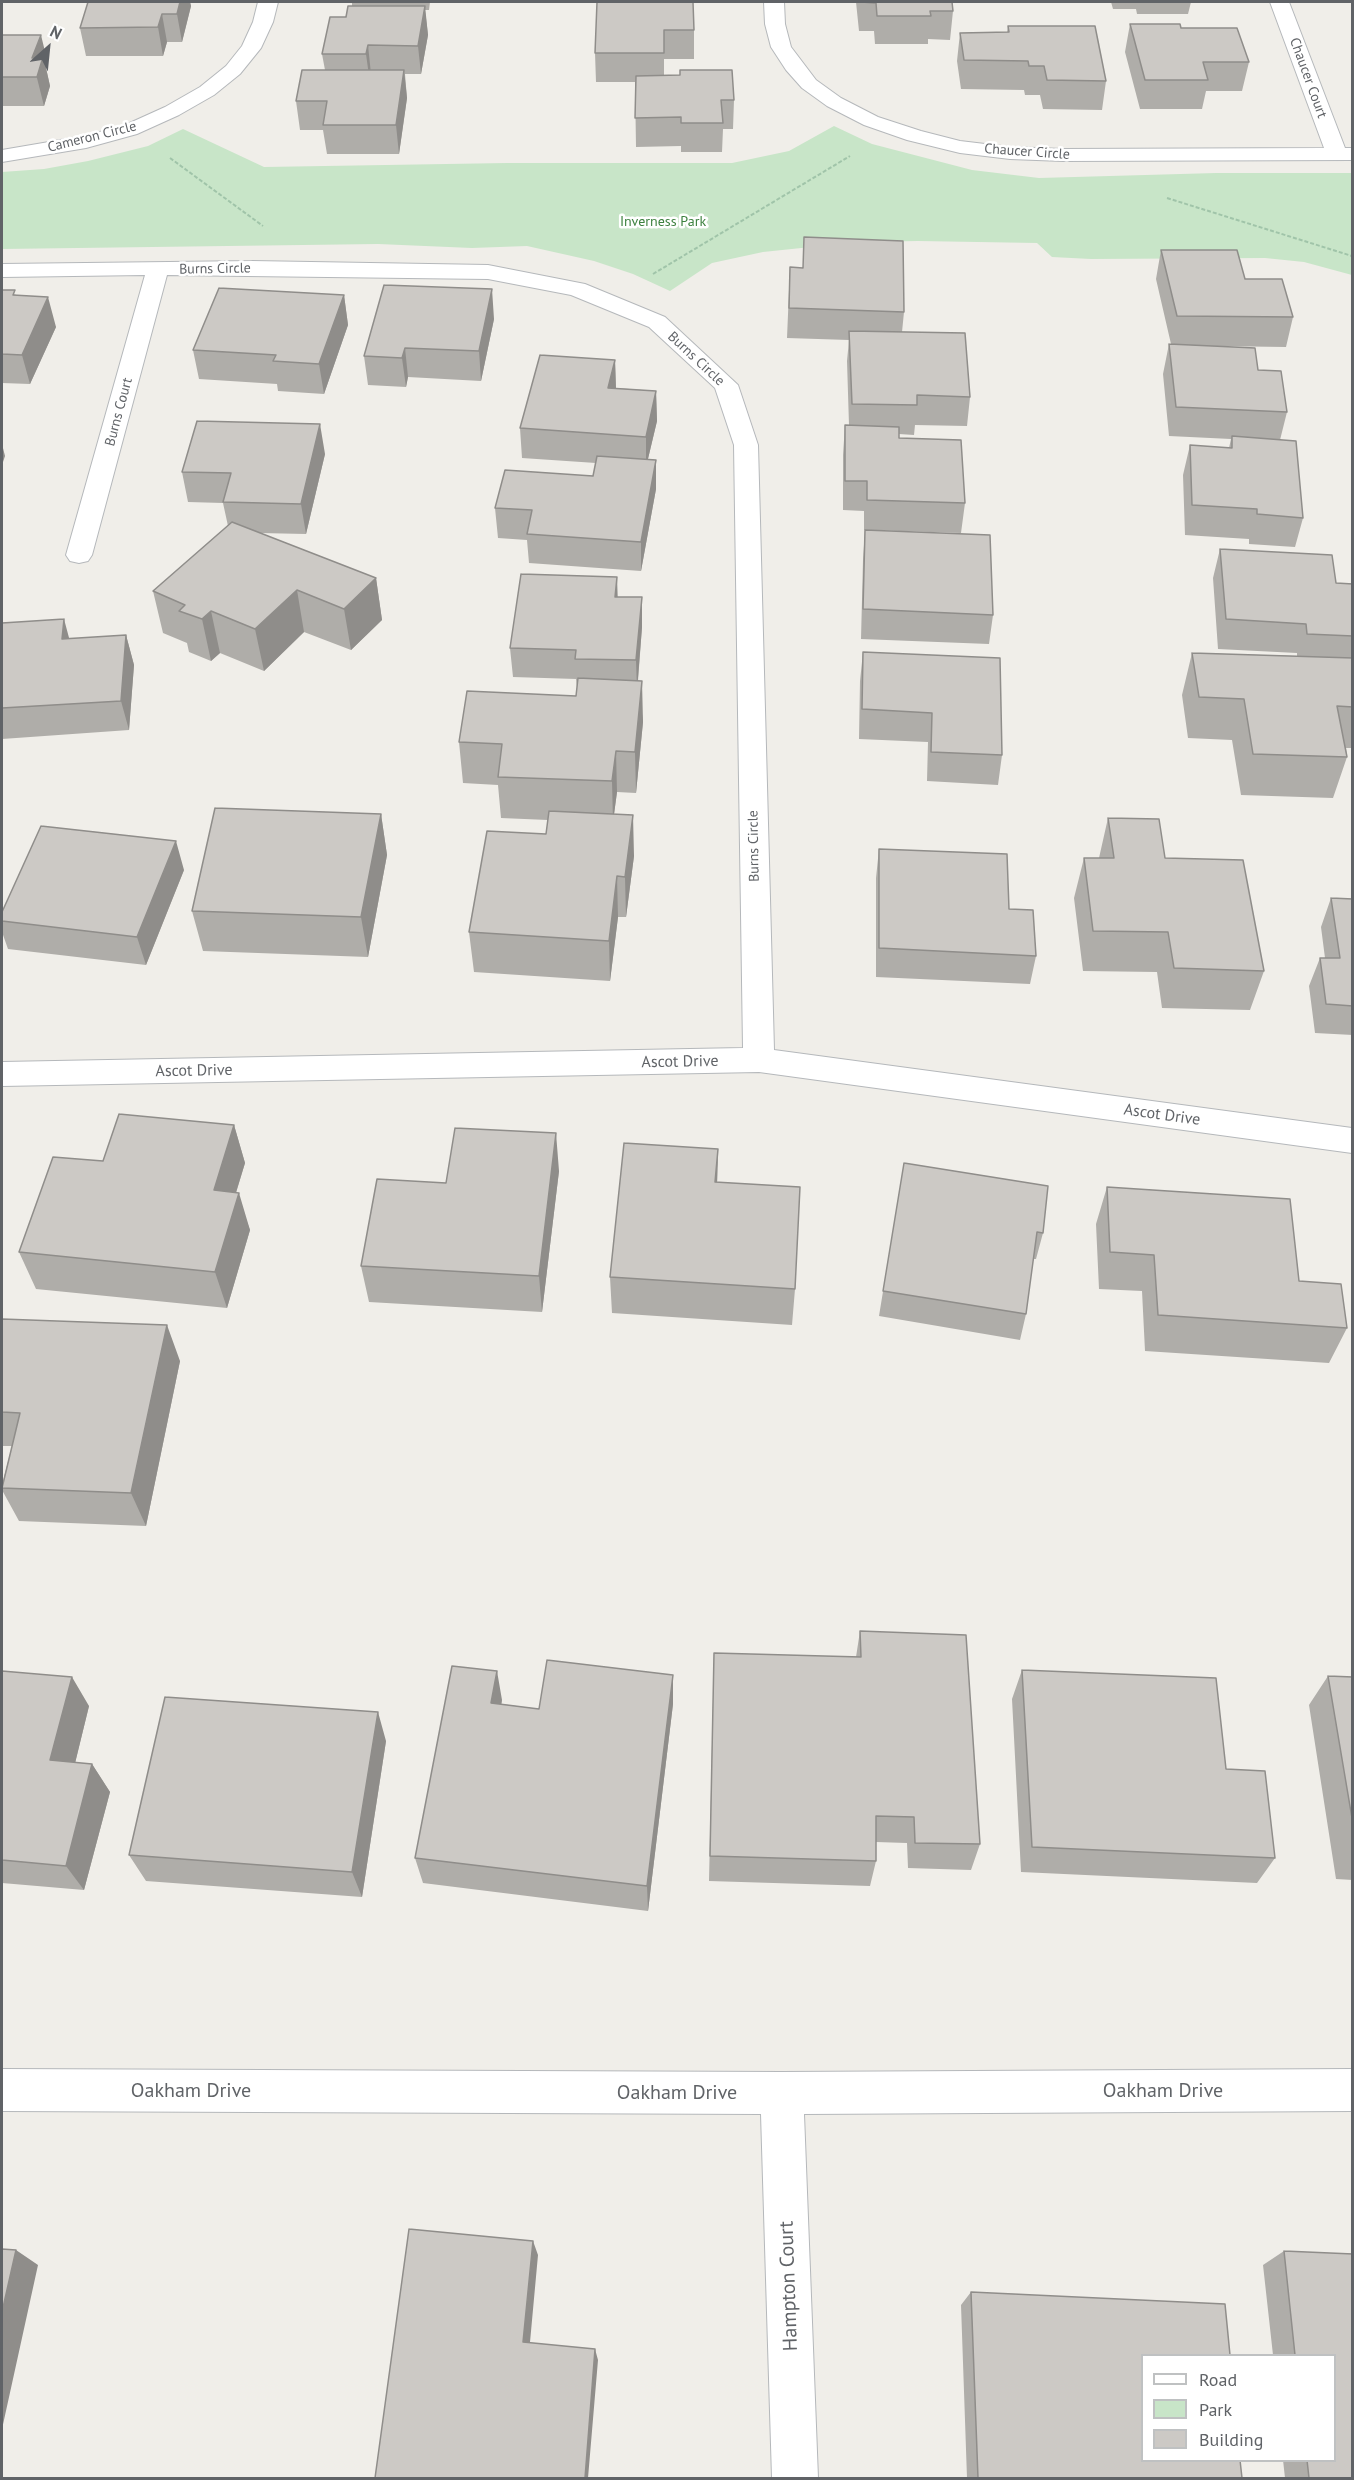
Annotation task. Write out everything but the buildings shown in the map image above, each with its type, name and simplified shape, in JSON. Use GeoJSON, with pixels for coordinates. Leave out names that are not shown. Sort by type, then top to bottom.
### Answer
{"type":"FeatureCollection","features":[{"type":"Feature","properties":{"kind":"street","name":"Cameron Circle"},"geometry":{"type":"LineString","coordinates":[[2,156],[86,142],[122,132],[172,111],[207,91],[233,70],[251,48],[263,22],[267,2]]}},
{"type":"Feature","properties":{"kind":"street","name":"Chaucer Circle"},"geometry":{"type":"LineString","coordinates":[[774,2],[775,24],[781,47],[793,66],[809,84],[834,102],[872,121],[914,136],[960,147],[1010,153],[1087,156],[1345,154]]}},
{"type":"Feature","properties":{"kind":"street","name":"Chaucer Court"},"geometry":{"type":"LineString","coordinates":[[1280,2],[1345,154]]}},
{"type":"Feature","properties":{"kind":"street","name":"Burns Court"},"geometry":{"type":"LineString","coordinates":[[80,555],[158,269]]}},
{"type":"Feature","properties":{"kind":"street","name":"Burns Circle"},"geometry":{"type":"LineString","coordinates":[[2,270],[295,269],[488,272],[577,289],[657,322],[726,385],[746,446],[759,1060]]}},
{"type":"Feature","properties":{"kind":"street","name":"Ascot Drive"},"geometry":{"type":"LineString","coordinates":[[2,1074],[759,1060],[1353,1141]]}},
{"type":"Feature","properties":{"kind":"street","name":"Oakham Drive"},"geometry":{"type":"LineString","coordinates":[[2,2090],[782,2093],[1353,2090]]}},
{"type":"Feature","properties":{"kind":"street","name":"Hampton Court"},"geometry":{"type":"LineString","coordinates":[[782,2093],[795,2478]]}},
{"type":"Feature","properties":{"kind":"path"},"geometry":{"type":"LineString","coordinates":[[610,303],[635,284],[873,142],[892,128]]}},
{"type":"Feature","properties":{"kind":"path"},"geometry":{"type":"LineString","coordinates":[[122,132],[147,141],[296,250],[295,269]]}},
{"type":"Feature","properties":{"kind":"path"},"geometry":{"type":"LineString","coordinates":[[1159,195],[1353,256]]}},
{"type":"Feature","properties":{"kind":"green space","name":"Inverness Park"},"geometry":{"type":"Polygon","coordinates":[[[834,126],[872,144],[972,170],[1039,178],[1216,173],[1352,173],[1352,275],[1304,262],[1265,258],[1091,259],[1052,257],[1037,243],[859,242],[763,252],[712,263],[670,291],[633,274],[594,261],[527,246],[472,248],[378,244],[2,249],[2,172],[44,169],[88,161],[148,146],[183,129],[264,167],[507,163],[732,163],[789,151],[834,126]]]}}]}
